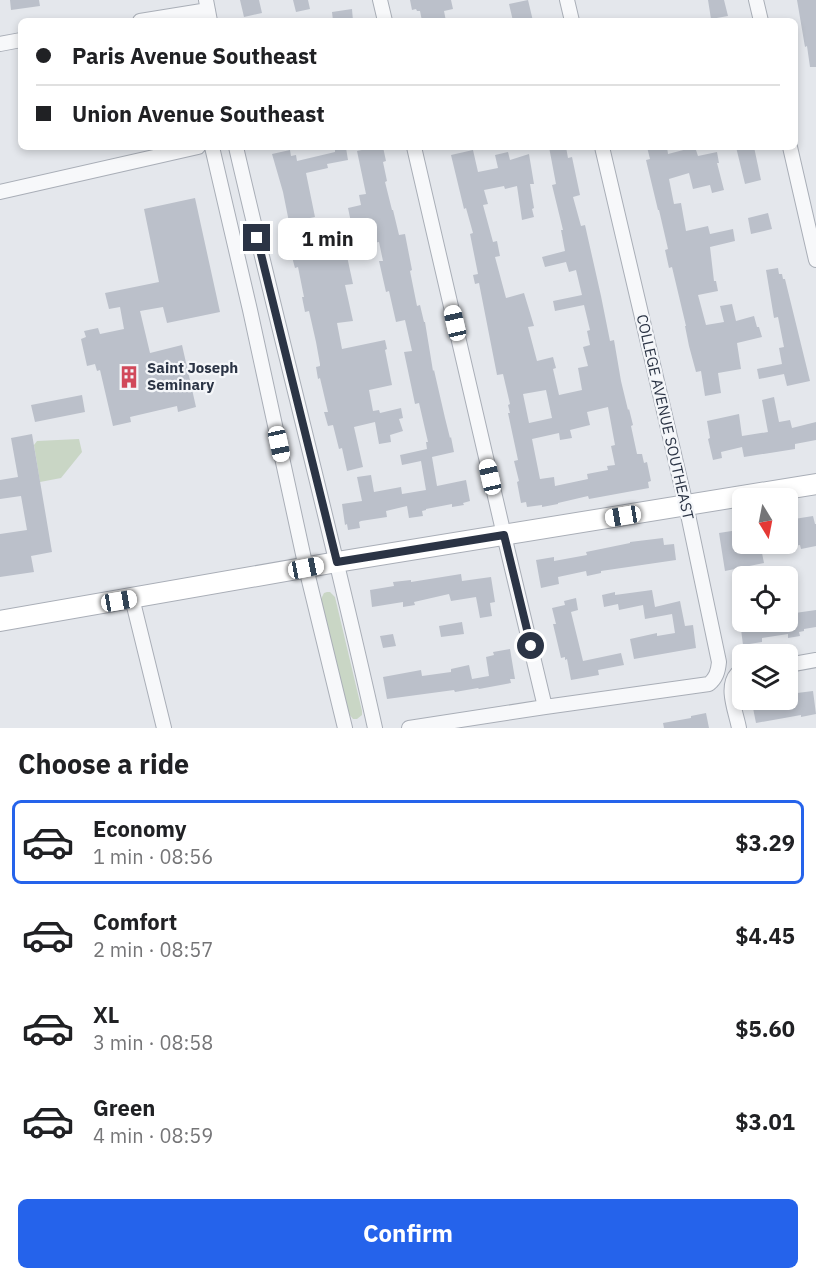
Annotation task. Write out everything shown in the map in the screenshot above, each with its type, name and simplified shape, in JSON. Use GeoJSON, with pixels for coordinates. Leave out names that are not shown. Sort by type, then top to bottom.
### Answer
{"type":"FeatureCollection","features":[{"type":"Feature","properties":{"kind":"main road"},"geometry":{"type":"LineString","coordinates":[[0,621],[337,562],[816,484]]}},
{"type":"Feature","properties":{"kind":"street"},"geometry":{"type":"LineString","coordinates":[[177,0],[182,18],[208,10]]}},
{"type":"Feature","properties":{"kind":"street"},"geometry":{"type":"LineString","coordinates":[[380,0],[384,18]]}},
{"type":"Feature","properties":{"kind":"street"},"geometry":{"type":"LineString","coordinates":[[567,0],[571,18]]}},
{"type":"Feature","properties":{"kind":"street"},"geometry":{"type":"LineString","coordinates":[[756,0],[760,18]]}},
{"type":"Feature","properties":{"kind":"street"},"geometry":{"type":"LineString","coordinates":[[0,44],[18,41]]}},
{"type":"Feature","properties":{"kind":"street"},"geometry":{"type":"LineString","coordinates":[[0,192],[185,150]]}},
{"type":"Feature","properties":{"kind":"street"},"geometry":{"type":"LineString","coordinates":[[213,150],[306,568],[345,728]]}},
{"type":"Feature","properties":{"kind":"street"},"geometry":{"type":"LineString","coordinates":[[237,150],[375,728]]}},
{"type":"Feature","properties":{"kind":"street"},"geometry":{"type":"LineString","coordinates":[[409,728],[545,706],[415,150]]}},
{"type":"Feature","properties":{"kind":"street","name":"COLLEGE AVENUE SOUTHEAST"},"geometry":{"type":"LineString","coordinates":[[545,706],[709,684],[714,679],[719,662],[686,505],[603,150]]}},
{"type":"Feature","properties":{"kind":"street"},"geometry":{"type":"LineString","coordinates":[[791,150],[816,260]]}},
{"type":"Feature","properties":{"kind":"street"},"geometry":{"type":"LineString","coordinates":[[250,310],[273,306]]}},
{"type":"Feature","properties":{"kind":"street"},"geometry":{"type":"LineString","coordinates":[[132,598],[164,728]]}},
{"type":"Feature","properties":{"kind":"street"},"geometry":{"type":"LineString","coordinates":[[798,663],[816,660]]}},
{"type":"Feature","properties":{"kind":"street"},"geometry":{"type":"LineString","coordinates":[[736,710],[739,728]]}},
{"type":"Feature","properties":{"kind":"green space"},"geometry":{"type":"Polygon","coordinates":[[[79,439],[82,452],[61,478],[40,482],[34,445],[37,441],[79,439]]]}},
{"type":"Feature","properties":{"kind":"green space"},"geometry":{"type":"Polygon","coordinates":[[[327,592],[335,597],[362,711],[362,715],[357,719],[353,719],[349,714],[321,599],[327,592]]]}},
{"type":"Feature","properties":{"kind":"building"},"geometry":{"type":"Polygon","coordinates":[[[10,0],[39,0],[40,6],[11,10],[10,0]]]}},
{"type":"Feature","properties":{"kind":"building"},"geometry":{"type":"Polygon","coordinates":[[[240,0],[259,0],[262,13],[244,17],[240,0]]]}},
{"type":"Feature","properties":{"kind":"building"},"geometry":{"type":"Polygon","coordinates":[[[293,0],[308,0],[310,9],[296,12],[293,0]]]}},
{"type":"Feature","properties":{"kind":"building"},"geometry":{"type":"Polygon","coordinates":[[[410,0],[451,0],[453,9],[444,11],[445,18],[421,18],[420,11],[412,10],[410,0]]]}},
{"type":"Feature","properties":{"kind":"building"},"geometry":{"type":"Polygon","coordinates":[[[528,0],[532,18],[512,18],[509,4],[528,0]]]}},
{"type":"Feature","properties":{"kind":"building"},"geometry":{"type":"Polygon","coordinates":[[[708,0],[724,0],[728,16],[711,18],[708,0]]]}},
{"type":"Feature","properties":{"kind":"building"},"geometry":{"type":"Polygon","coordinates":[[[797,0],[816,0],[816,67],[810,67],[797,0]]]}},
{"type":"Feature","properties":{"kind":"building"},"geometry":{"type":"Polygon","coordinates":[[[352,9],[353,18],[333,18],[332,12],[352,9]]]}},
{"type":"Feature","properties":{"kind":"building"},"geometry":{"type":"Polygon","coordinates":[[[290,150],[291,156],[296,155],[297,161],[335,152],[335,150],[346,150],[348,160],[327,164],[328,168],[306,173],[315,217],[310,218],[313,236],[329,233],[332,251],[345,247],[353,284],[345,285],[353,321],[337,323],[342,349],[385,340],[392,385],[369,390],[373,411],[379,410],[380,413],[401,408],[403,418],[399,419],[403,431],[390,435],[391,442],[379,444],[375,422],[354,427],[363,467],[347,471],[342,448],[339,449],[333,425],[328,426],[324,412],[328,412],[320,378],[318,379],[316,367],[320,364],[316,342],[309,311],[305,312],[298,267],[295,268],[289,246],[285,228],[290,227],[272,154],[290,150]]]}},
{"type":"Feature","properties":{"kind":"building"},"geometry":{"type":"Polygon","coordinates":[[[384,150],[386,161],[383,162],[387,181],[385,182],[392,210],[399,235],[405,234],[417,306],[420,305],[425,322],[433,371],[454,452],[432,457],[437,486],[466,480],[470,501],[463,503],[464,505],[452,507],[452,504],[426,509],[422,511],[423,516],[409,518],[407,506],[386,511],[387,517],[361,521],[359,522],[360,528],[348,530],[342,504],[362,501],[357,477],[371,475],[374,492],[401,487],[402,494],[426,490],[421,461],[402,465],[400,455],[427,449],[426,442],[428,442],[419,403],[415,404],[404,352],[412,351],[405,320],[396,322],[389,291],[386,292],[379,261],[383,261],[379,242],[356,246],[348,208],[361,205],[359,195],[366,194],[357,151],[384,150]]]}},
{"type":"Feature","properties":{"kind":"building"},"geometry":{"type":"Polygon","coordinates":[[[473,150],[478,172],[498,168],[495,155],[508,152],[510,160],[529,154],[534,184],[530,184],[534,217],[522,220],[517,186],[484,190],[488,204],[483,205],[493,242],[497,241],[500,256],[495,257],[506,298],[524,293],[534,326],[528,327],[537,361],[553,357],[556,368],[553,369],[559,395],[582,390],[578,368],[588,366],[583,347],[590,345],[587,331],[590,330],[584,305],[555,311],[553,301],[582,295],[576,270],[569,272],[566,262],[545,267],[542,257],[565,251],[561,230],[563,230],[552,185],[556,184],[550,150],[567,150],[568,158],[572,157],[580,195],[573,197],[581,226],[585,225],[610,341],[614,340],[621,381],[633,425],[631,426],[637,454],[642,454],[644,463],[647,462],[651,481],[648,482],[649,488],[589,499],[588,496],[542,507],[542,505],[527,507],[526,502],[521,503],[517,482],[519,481],[514,461],[518,460],[508,413],[510,413],[508,405],[510,404],[503,374],[497,375],[479,283],[475,284],[473,275],[478,274],[470,234],[473,233],[466,208],[464,209],[451,155],[473,150]],[[546,390],[523,394],[529,423],[552,418],[546,390]],[[608,407],[587,412],[590,425],[570,430],[572,438],[560,440],[559,433],[532,439],[540,479],[554,477],[555,486],[588,479],[587,474],[608,470],[607,466],[615,465],[611,446],[615,445],[608,407]]]}},
{"type":"Feature","properties":{"kind":"building"},"geometry":{"type":"Polygon","coordinates":[[[648,150],[667,150],[668,154],[696,150],[698,156],[717,152],[719,163],[717,163],[724,190],[712,193],[710,185],[693,189],[689,173],[669,179],[674,204],[681,203],[686,231],[708,226],[710,234],[733,229],[735,241],[710,247],[714,281],[716,281],[718,291],[698,295],[706,325],[724,322],[720,306],[732,304],[736,321],[754,316],[762,337],[737,343],[741,369],[718,373],[721,393],[705,396],[701,371],[696,372],[672,267],[669,268],[665,250],[668,249],[646,160],[650,159],[648,150]]]}},
{"type":"Feature","properties":{"kind":"building"},"geometry":{"type":"Polygon","coordinates":[[[737,150],[755,150],[761,180],[745,184],[737,150]]]}},
{"type":"Feature","properties":{"kind":"building"},"geometry":{"type":"Polygon","coordinates":[[[195,198],[220,312],[167,323],[163,307],[140,311],[150,353],[182,345],[196,407],[178,412],[177,406],[130,417],[131,422],[113,426],[100,370],[97,371],[95,364],[87,366],[81,339],[86,337],[84,331],[98,328],[100,334],[124,329],[120,307],[109,309],[105,293],[159,282],[144,209],[195,198]]]}},
{"type":"Feature","properties":{"kind":"building"},"geometry":{"type":"Polygon","coordinates":[[[768,213],[772,229],[751,234],[748,218],[768,213]]]}},
{"type":"Feature","properties":{"kind":"building"},"geometry":{"type":"Polygon","coordinates":[[[778,268],[779,274],[782,274],[785,279],[810,381],[787,386],[784,374],[759,379],[757,369],[782,364],[779,348],[784,347],[778,317],[774,318],[766,270],[778,268]]]}},
{"type":"Feature","properties":{"kind":"building"},"geometry":{"type":"Polygon","coordinates":[[[82,395],[85,412],[35,422],[31,405],[82,395]]]}},
{"type":"Feature","properties":{"kind":"building"},"geometry":{"type":"Polygon","coordinates":[[[774,397],[779,422],[790,420],[792,428],[816,422],[816,440],[795,444],[795,449],[744,457],[742,447],[721,452],[722,458],[713,460],[707,421],[739,414],[742,436],[768,432],[762,400],[774,397]]]}},
{"type":"Feature","properties":{"kind":"building"},"geometry":{"type":"Polygon","coordinates":[[[32,434],[52,552],[31,556],[34,572],[0,577],[0,534],[27,530],[21,496],[0,499],[0,480],[18,477],[11,438],[32,434]]]}},
{"type":"Feature","properties":{"kind":"building"},"geometry":{"type":"Polygon","coordinates":[[[813,516],[816,524],[816,546],[801,549],[798,545],[798,518],[813,516]]]}},
{"type":"Feature","properties":{"kind":"building"},"geometry":{"type":"Polygon","coordinates":[[[732,531],[732,554],[762,554],[764,563],[732,566],[732,570],[725,571],[719,533],[732,531]]]}},
{"type":"Feature","properties":{"kind":"building"},"geometry":{"type":"Polygon","coordinates":[[[663,538],[664,545],[674,544],[676,560],[601,571],[601,573],[587,576],[586,571],[558,577],[559,584],[541,588],[536,560],[554,557],[554,561],[587,555],[586,552],[630,542],[663,538]]]}},
{"type":"Feature","properties":{"kind":"building"},"geometry":{"type":"Polygon","coordinates":[[[461,574],[462,581],[491,577],[495,602],[490,603],[492,616],[480,618],[476,597],[451,601],[449,594],[414,602],[415,605],[403,607],[403,602],[372,607],[370,590],[394,586],[393,582],[411,580],[411,582],[461,574]]]}},
{"type":"Feature","properties":{"kind":"building"},"geometry":{"type":"Polygon","coordinates":[[[652,590],[655,607],[680,601],[685,626],[693,625],[696,648],[634,659],[630,639],[657,633],[657,636],[675,633],[672,614],[645,619],[643,605],[619,610],[618,604],[604,607],[602,595],[652,590]]]}},
{"type":"Feature","properties":{"kind":"building"},"geometry":{"type":"Polygon","coordinates":[[[576,598],[578,610],[571,612],[583,661],[621,653],[624,665],[598,670],[599,675],[571,680],[567,659],[561,658],[553,624],[556,624],[552,608],[565,605],[564,601],[576,598]]]}},
{"type":"Feature","properties":{"kind":"building"},"geometry":{"type":"Polygon","coordinates":[[[816,610],[816,627],[804,629],[799,632],[800,636],[788,638],[788,634],[762,638],[762,642],[743,644],[741,632],[798,632],[798,613],[816,610]]]}},
{"type":"Feature","properties":{"kind":"building"},"geometry":{"type":"Polygon","coordinates":[[[462,622],[464,634],[441,637],[439,626],[462,622]]]}},
{"type":"Feature","properties":{"kind":"building"},"geometry":{"type":"Polygon","coordinates":[[[393,634],[396,646],[383,648],[380,636],[393,634]]]}},
{"type":"Feature","properties":{"kind":"building"},"geometry":{"type":"Polygon","coordinates":[[[510,649],[515,679],[510,679],[511,683],[479,689],[387,699],[383,677],[421,670],[422,676],[451,672],[451,669],[469,665],[472,679],[489,676],[486,657],[494,655],[493,652],[510,649]]]}},
{"type":"Feature","properties":{"kind":"building"},"geometry":{"type":"Polygon","coordinates":[[[813,691],[816,714],[756,723],[753,710],[798,710],[798,693],[813,691]]]}},
{"type":"Feature","properties":{"kind":"building"},"geometry":{"type":"Polygon","coordinates":[[[706,713],[709,728],[664,728],[663,723],[706,713]]]}},
{"type":"Feature","properties":{"kind":"place","name":"Saint Joseph Seminary"},"geometry":{"type":"Point","coordinates":[129,377]}},
{"type":"Feature","properties":{"kind":"route"},"geometry":{"type":"LineString","coordinates":[[257,238],[337,562],[504,535],[531,646]]}}]}
